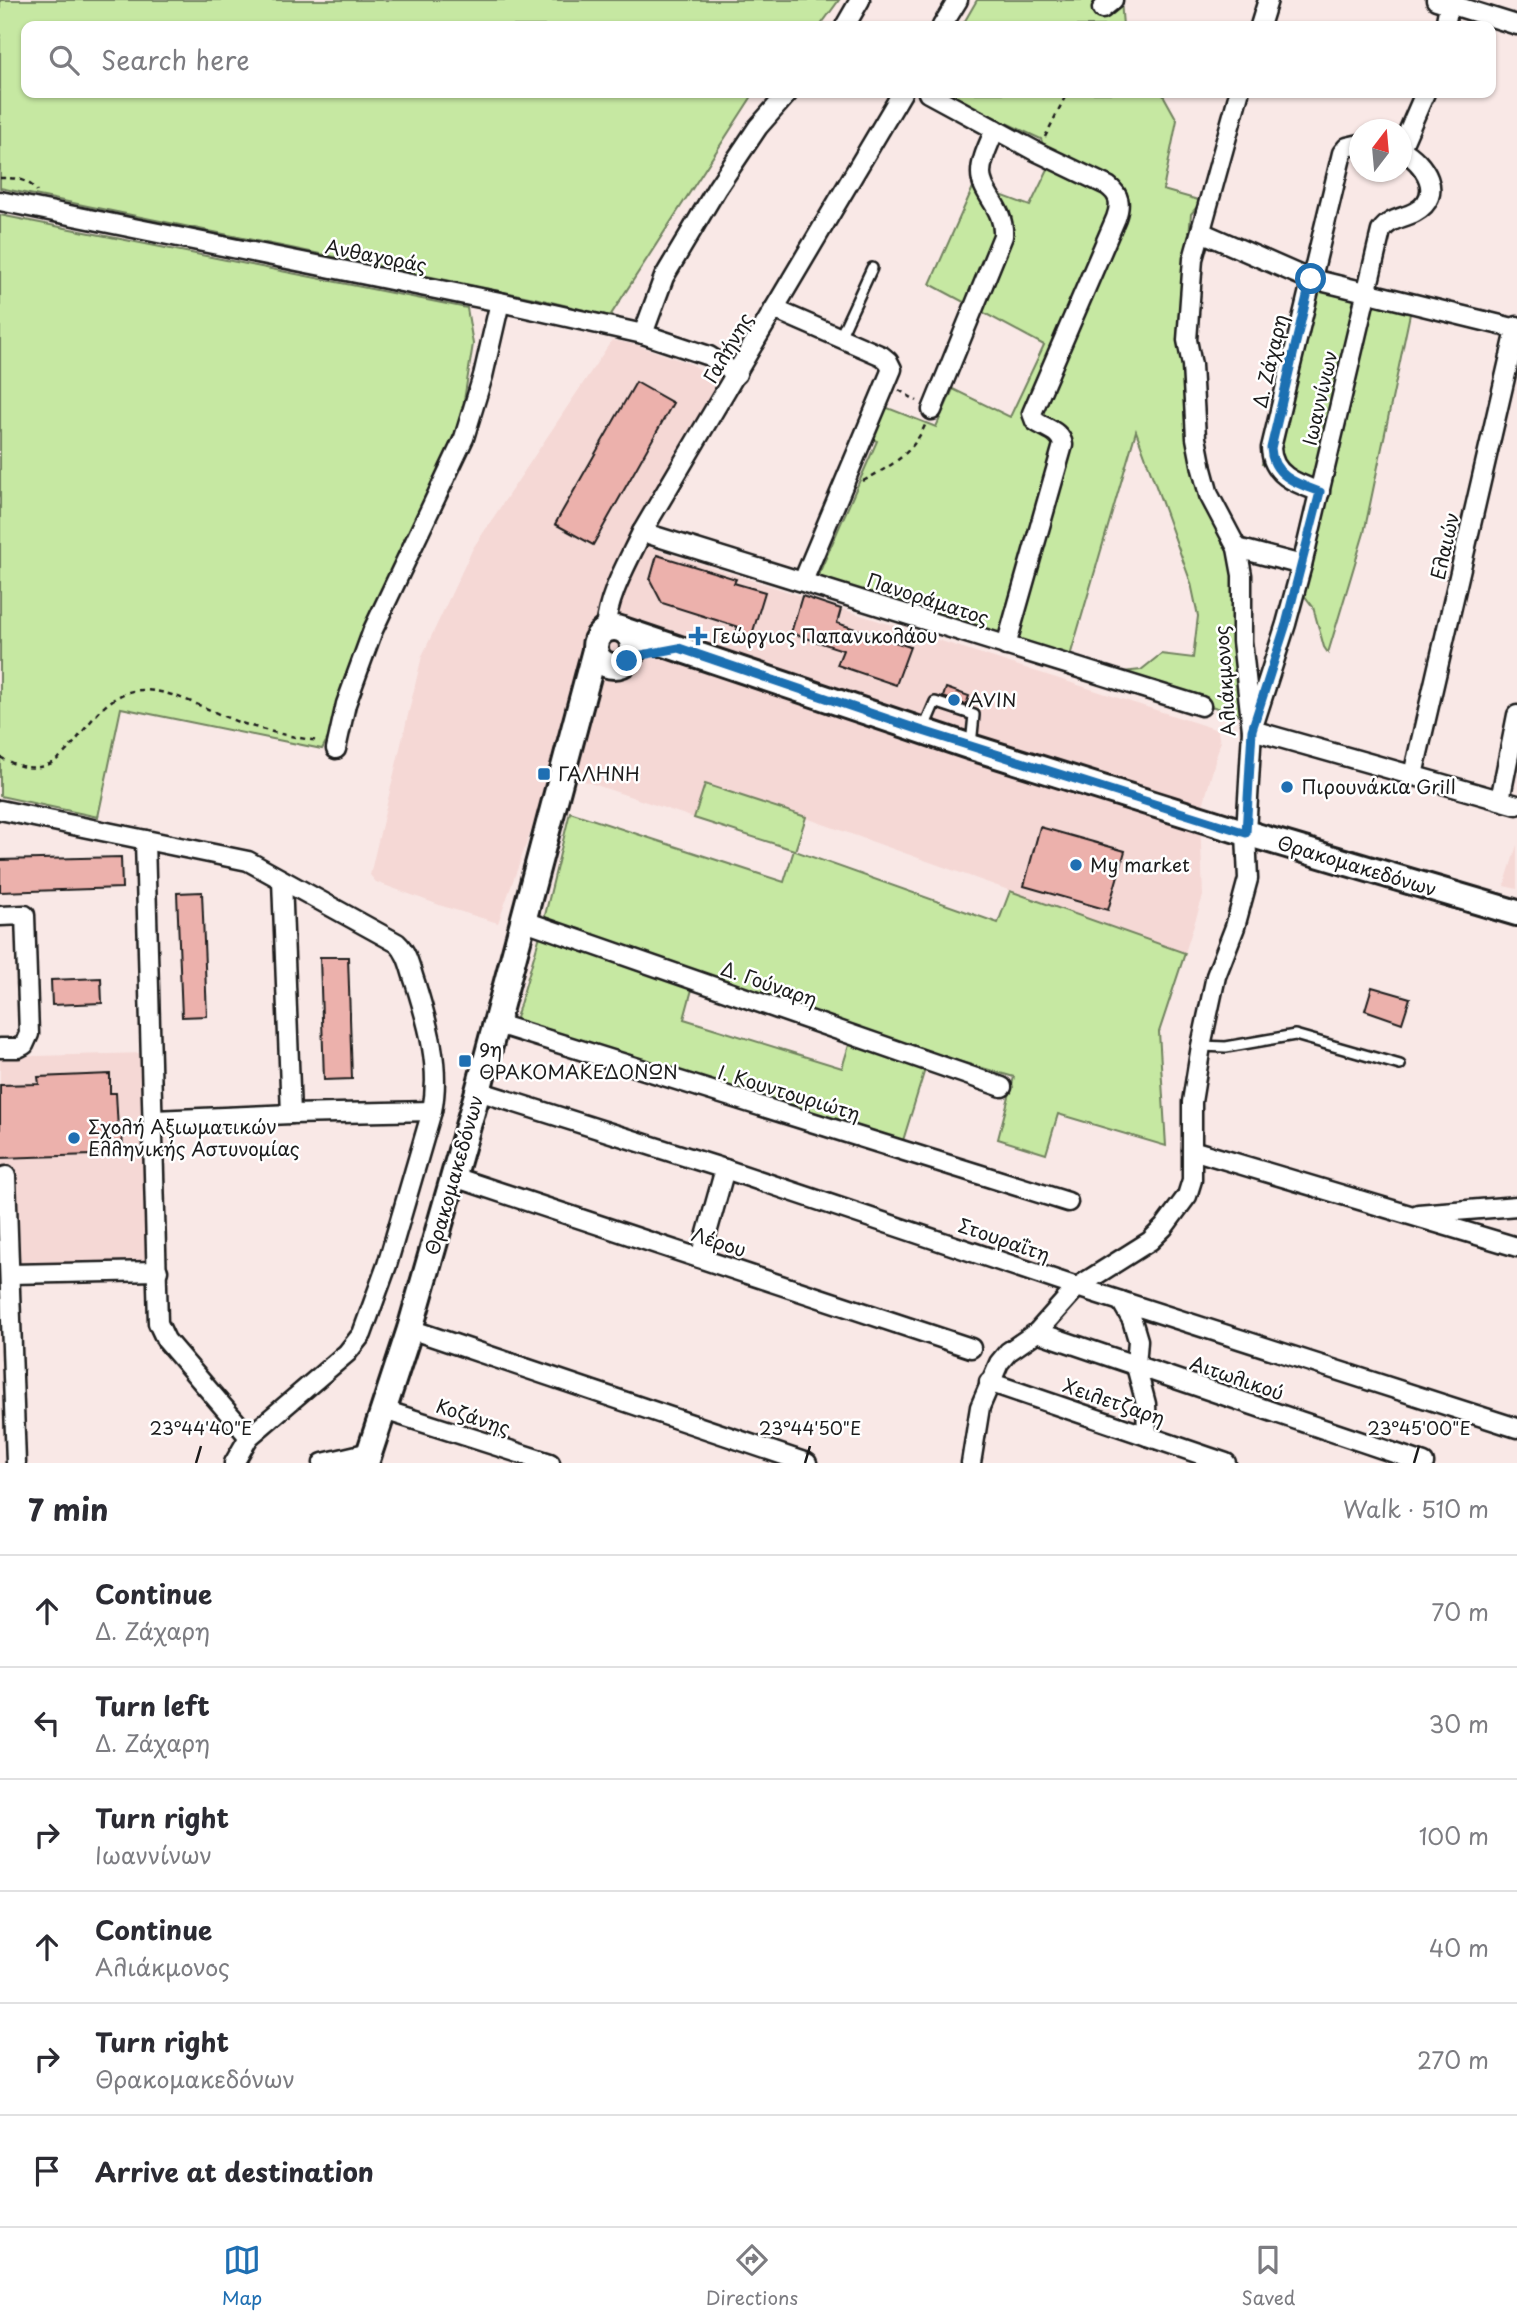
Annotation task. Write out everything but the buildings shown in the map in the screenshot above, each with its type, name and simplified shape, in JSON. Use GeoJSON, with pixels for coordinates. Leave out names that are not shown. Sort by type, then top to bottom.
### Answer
{"type":"FeatureCollection","features":[{"type":"Feature","properties":{"kind":"main road","name":"Θρακομακεδόνων"},"geometry":{"type":"LineString","coordinates":[[368,1457],[410,1329],[454,1177],[577,722],[608,637],[679,648],[971,747],[1246,833],[1517,913]]}},
{"type":"Feature","properties":{"kind":"main road"},"geometry":{"type":"LineString","coordinates":[[608,637],[632,638],[634,645],[624,662],[610,666],[600,661],[608,637]]}},
{"type":"Feature","properties":{"kind":"main road","name":"Θρακομακεδόνων"},"geometry":{"type":"LineString","coordinates":[[577,722],[593,694],[624,662],[679,648]]}},
{"type":"Feature","properties":{"kind":"street"},"geometry":{"type":"LineString","coordinates":[[848,21],[860,0]]}},
{"type":"Feature","properties":{"kind":"street"},"geometry":{"type":"LineString","coordinates":[[945,21],[958,0]]}},
{"type":"Feature","properties":{"kind":"street"},"geometry":{"type":"LineString","coordinates":[[1262,21],[1268,0]]}},
{"type":"Feature","properties":{"kind":"street"},"geometry":{"type":"LineString","coordinates":[[1445,21],[1445,1],[1517,25]]}},
{"type":"Feature","properties":{"kind":"street"},"geometry":{"type":"LineString","coordinates":[[643,334],[664,277],[741,149],[783,98]]}},
{"type":"Feature","properties":{"kind":"street","name":"Γαλήνης"},"geometry":{"type":"LineString","coordinates":[[608,637],[606,613],[611,597],[642,532],[899,98]]}},
{"type":"Feature","properties":{"kind":"street"},"geometry":{"type":"LineString","coordinates":[[937,98],[1108,186],[1116,192],[1119,201],[1119,210],[1032,413],[1035,421],[1058,433],[1063,445],[1006,646]]}},
{"type":"Feature","properties":{"kind":"street","name":"Αλιάκμονος"},"geometry":{"type":"LineString","coordinates":[[971,1463],[980,1407],[989,1382],[1008,1352],[1037,1332],[1077,1287],[1150,1241],[1178,1211],[1192,1180],[1192,1102],[1202,1046],[1216,976],[1235,927],[1248,879],[1246,833],[1252,730],[1242,641],[1242,575],[1237,548],[1209,495],[1196,438],[1192,365],[1187,340],[1193,259],[1238,98]]}},
{"type":"Feature","properties":{"kind":"street","name":"Ιωαννίνων"},"geometry":{"type":"LineString","coordinates":[[1412,124],[1423,98]]}},
{"type":"Feature","properties":{"kind":"street"},"geometry":{"type":"LineString","coordinates":[[932,410],[1003,236],[1002,218],[983,184],[981,174],[983,160],[995,130]]}},
{"type":"Feature","properties":{"kind":"street","name":"Δ. Ζάχαρη"},"geometry":{"type":"LineString","coordinates":[[1320,492],[1288,480],[1271,457],[1271,448],[1342,153],[1349,147]]}},
{"type":"Feature","properties":{"kind":"street","name":"Ιωαννίνων"},"geometry":{"type":"LineString","coordinates":[[1252,730],[1302,565],[1381,231],[1386,223],[1415,212],[1425,204],[1431,190],[1429,178],[1412,158]]}},
{"type":"Feature","properties":{"kind":"street","name":"Ανθαγοράς"},"geometry":{"type":"LineString","coordinates":[[0,201],[500,302],[643,334],[709,356],[737,374]]}},
{"type":"Feature","properties":{"kind":"street"},"geometry":{"type":"LineString","coordinates":[[1201,232],[1311,279],[1517,328]]}},
{"type":"Feature","properties":{"kind":"street"},"geometry":{"type":"LineString","coordinates":[[337,745],[346,704],[373,630],[464,438],[483,376],[500,302]]}},
{"type":"Feature","properties":{"kind":"street"},"geometry":{"type":"LineString","coordinates":[[774,309],[882,356],[892,369],[803,581]]}},
{"type":"Feature","properties":{"kind":"street","name":"Ελαιών"},"geometry":{"type":"LineString","coordinates":[[1413,775],[1517,328]]}},
{"type":"Feature","properties":{"kind":"street","name":"Πανοράματος"},"geometry":{"type":"LineString","coordinates":[[642,532],[1201,706]]}},
{"type":"Feature","properties":{"kind":"street"},"geometry":{"type":"LineString","coordinates":[[1237,548],[1302,565]]}},
{"type":"Feature","properties":{"kind":"street"},"geometry":{"type":"LineString","coordinates":[[1252,730],[1509,803],[1517,715]]}},
{"type":"Feature","properties":{"kind":"street"},"geometry":{"type":"LineString","coordinates":[[0,810],[248,861],[397,943],[403,949],[430,1036],[435,1082],[432,1111],[387,1265],[362,1334],[347,1353],[249,1437],[234,1463]]}},
{"type":"Feature","properties":{"kind":"street"},"geometry":{"type":"LineString","coordinates":[[145,840],[158,1322],[166,1340],[249,1437]]}},
{"type":"Feature","properties":{"kind":"street"},"geometry":{"type":"LineString","coordinates":[[282,880],[290,1114]]}},
{"type":"Feature","properties":{"kind":"street"},"geometry":{"type":"LineString","coordinates":[[0,916],[25,915],[29,1034],[24,1045],[18,1048],[0,1048]]}},
{"type":"Feature","properties":{"kind":"street","name":"Δ. Γούναρη"},"geometry":{"type":"LineString","coordinates":[[523,920],[1002,1087]]}},
{"type":"Feature","properties":{"kind":"street","name":"Ι. Κουντουριώτη"},"geometry":{"type":"LineString","coordinates":[[497,1024],[1068,1202]]}},
{"type":"Feature","properties":{"kind":"street","name":"Στουραΐτη"},"geometry":{"type":"LineString","coordinates":[[478,1091],[1517,1428]]}},
{"type":"Feature","properties":{"kind":"street"},"geometry":{"type":"LineString","coordinates":[[154,1120],[432,1111]]}},
{"type":"Feature","properties":{"kind":"street"},"geometry":{"type":"LineString","coordinates":[[1192,1150],[1517,1247]]}},
{"type":"Feature","properties":{"kind":"street"},"geometry":{"type":"LineString","coordinates":[[700,1258],[725,1169]]}},
{"type":"Feature","properties":{"kind":"street"},"geometry":{"type":"LineString","coordinates":[[6,1176],[4,1223],[10,1273],[16,1463]]}},
{"type":"Feature","properties":{"kind":"street","name":"Λέρου"},"geometry":{"type":"LineString","coordinates":[[454,1177],[971,1348]]}},
{"type":"Feature","properties":{"kind":"street"},"geometry":{"type":"LineString","coordinates":[[1408,1214],[1517,1206]]}},
{"type":"Feature","properties":{"kind":"street"},"geometry":{"type":"LineString","coordinates":[[10,1273],[158,1271]]}},
{"type":"Feature","properties":{"kind":"street"},"geometry":{"type":"LineString","coordinates":[[1121,1301],[1132,1320],[1138,1340],[1136,1366],[1146,1405],[1147,1436]]}},
{"type":"Feature","properties":{"kind":"street"},"geometry":{"type":"LineString","coordinates":[[410,1329],[807,1463]]}},
{"type":"Feature","properties":{"kind":"street","name":"Αιτωλικού"},"geometry":{"type":"LineString","coordinates":[[1037,1332],[1424,1463]]}},
{"type":"Feature","properties":{"kind":"street","name":"Χειλετζαρη"},"geometry":{"type":"LineString","coordinates":[[989,1382],[1226,1463]]}},
{"type":"Feature","properties":{"kind":"street","name":"Κοζάνης"},"geometry":{"type":"LineString","coordinates":[[384,1410],[550,1463]]}},
{"type":"Feature","properties":{"kind":"street"},"geometry":{"type":"LineString","coordinates":[[323,1463],[368,1457]]}},
{"type":"Feature","properties":{"kind":"street"},"geometry":{"type":"LineString","coordinates":[[221,1463],[228,1463]]}},
{"type":"Feature","properties":{"kind":"lane"},"geometry":{"type":"LineString","coordinates":[[840,337],[872,268]]}},
{"type":"Feature","properties":{"kind":"lane"},"geometry":{"type":"LineString","coordinates":[[1202,1046],[1226,1047],[1295,1035],[1400,1065]]}},
{"type":"Feature","properties":{"kind":"path"},"geometry":{"type":"LineString","coordinates":[[1035,150],[1053,123],[1065,98]]}},
{"type":"Feature","properties":{"kind":"path"},"geometry":{"type":"LineString","coordinates":[[0,178],[17,178],[30,183],[38,192],[45,210]]}},
{"type":"Feature","properties":{"kind":"path"},"geometry":{"type":"LineString","coordinates":[[841,491],[906,455],[915,446],[932,410],[886,385]]}},
{"type":"Feature","properties":{"kind":"path"},"geometry":{"type":"LineString","coordinates":[[0,757],[22,767],[45,767],[68,751],[107,704],[132,691],[148,690],[163,692],[244,724],[337,745]]}},
{"type":"Feature","properties":{"kind":"shaded area"},"geometry":{"type":"Polygon","coordinates":[[[612,340],[637,345],[691,364],[711,376],[715,389],[685,436],[630,541],[1218,730],[1220,743],[1200,817],[1203,896],[1185,953],[806,818],[705,785],[694,818],[553,769],[498,923],[376,882],[370,875],[422,656],[473,548],[612,340]]]}},
{"type":"Feature","properties":{"kind":"shaded area"},"geometry":{"type":"Polygon","coordinates":[[[1517,845],[1517,889],[1504,886],[1517,845]]]}},
{"type":"Feature","properties":{"kind":"shaded area","name":"Σχολή Αξιωματικών Ελληνικής Αστυνομίας"},"geometry":{"type":"Polygon","coordinates":[[[145,1053],[152,1265],[18,1269],[17,1219],[0,1219],[0,1057],[145,1053]]]}},
{"type":"Feature","properties":{"kind":"green space"},"geometry":{"type":"Polygon","coordinates":[[[0,0],[839,0],[824,21],[21,21],[21,98],[751,98],[610,316],[0,188],[0,0]]]}},
{"type":"Feature","properties":{"kind":"green space"},"geometry":{"type":"Polygon","coordinates":[[[977,0],[1121,0],[1123,21],[965,21],[977,0]]]}},
{"type":"Feature","properties":{"kind":"green space"},"geometry":{"type":"Polygon","coordinates":[[[952,98],[1165,98],[1177,120],[1163,190],[1202,201],[1191,214],[1180,335],[1188,447],[1207,510],[1225,540],[1232,560],[1235,589],[1233,614],[1241,715],[1104,674],[1141,670],[1161,654],[1193,658],[1198,616],[1191,583],[1136,431],[1068,663],[817,578],[877,441],[862,435],[875,403],[936,427],[953,389],[1010,417],[1044,345],[930,284],[974,185],[1030,206],[1050,165],[1041,139],[952,98]]]}},
{"type":"Feature","properties":{"kind":"green space"},"geometry":{"type":"Polygon","coordinates":[[[0,215],[467,308],[473,344],[462,413],[441,471],[366,623],[329,736],[322,749],[121,708],[98,817],[0,796],[0,215]]]}},
{"type":"Feature","properties":{"kind":"green space"},"geometry":{"type":"Polygon","coordinates":[[[1308,284],[1411,309],[1364,533],[1328,653],[1313,607],[1301,591],[1330,483],[1262,464],[1308,284]]]}},
{"type":"Feature","properties":{"kind":"green space"},"geometry":{"type":"Polygon","coordinates":[[[705,784],[806,817],[795,851],[998,923],[1010,891],[1185,953],[1159,1032],[1166,1146],[1058,1114],[1046,1154],[998,1139],[1014,1077],[930,1053],[901,1147],[514,1025],[541,932],[570,812],[784,882],[794,850],[694,818],[705,784]],[[694,982],[684,1019],[842,1068],[853,1032],[694,982]]]}},
{"type":"Feature","properties":{"kind":"place","name":"Γεώργιος Παπανικολάου"},"geometry":{"type":"Point","coordinates":[698,636]}},
{"type":"Feature","properties":{"kind":"place","name":"AVIN"},"geometry":{"type":"Point","coordinates":[954,700]}},
{"type":"Feature","properties":{"kind":"place","name":"ΓΑΛΗΝΗ"},"geometry":{"type":"Point","coordinates":[544,774]}},
{"type":"Feature","properties":{"kind":"place","name":"Πιρουνάκια Grill"},"geometry":{"type":"Point","coordinates":[1287,787]}},
{"type":"Feature","properties":{"kind":"place","name":"My market"},"geometry":{"type":"Point","coordinates":[1076,865]}},
{"type":"Feature","properties":{"kind":"place","name":"9η ΘΡΑΚΟΜΑΚΕΔΟΝΩΝ"},"geometry":{"type":"Point","coordinates":[465,1061]}},
{"type":"Feature","properties":{"kind":"place","name":"Σχολή Αξιωματικών Ελληνικής Αστυνομίας"},"geometry":{"type":"Point","coordinates":[74,1138]}},
{"type":"Feature","properties":{"kind":"route"},"geometry":{"type":"LineString","coordinates":[[627,661],[631,657],[679,648],[923,731],[1246,833],[1252,730],[1286,624],[1320,492],[1288,480],[1271,457],[1311,279]]}}]}
